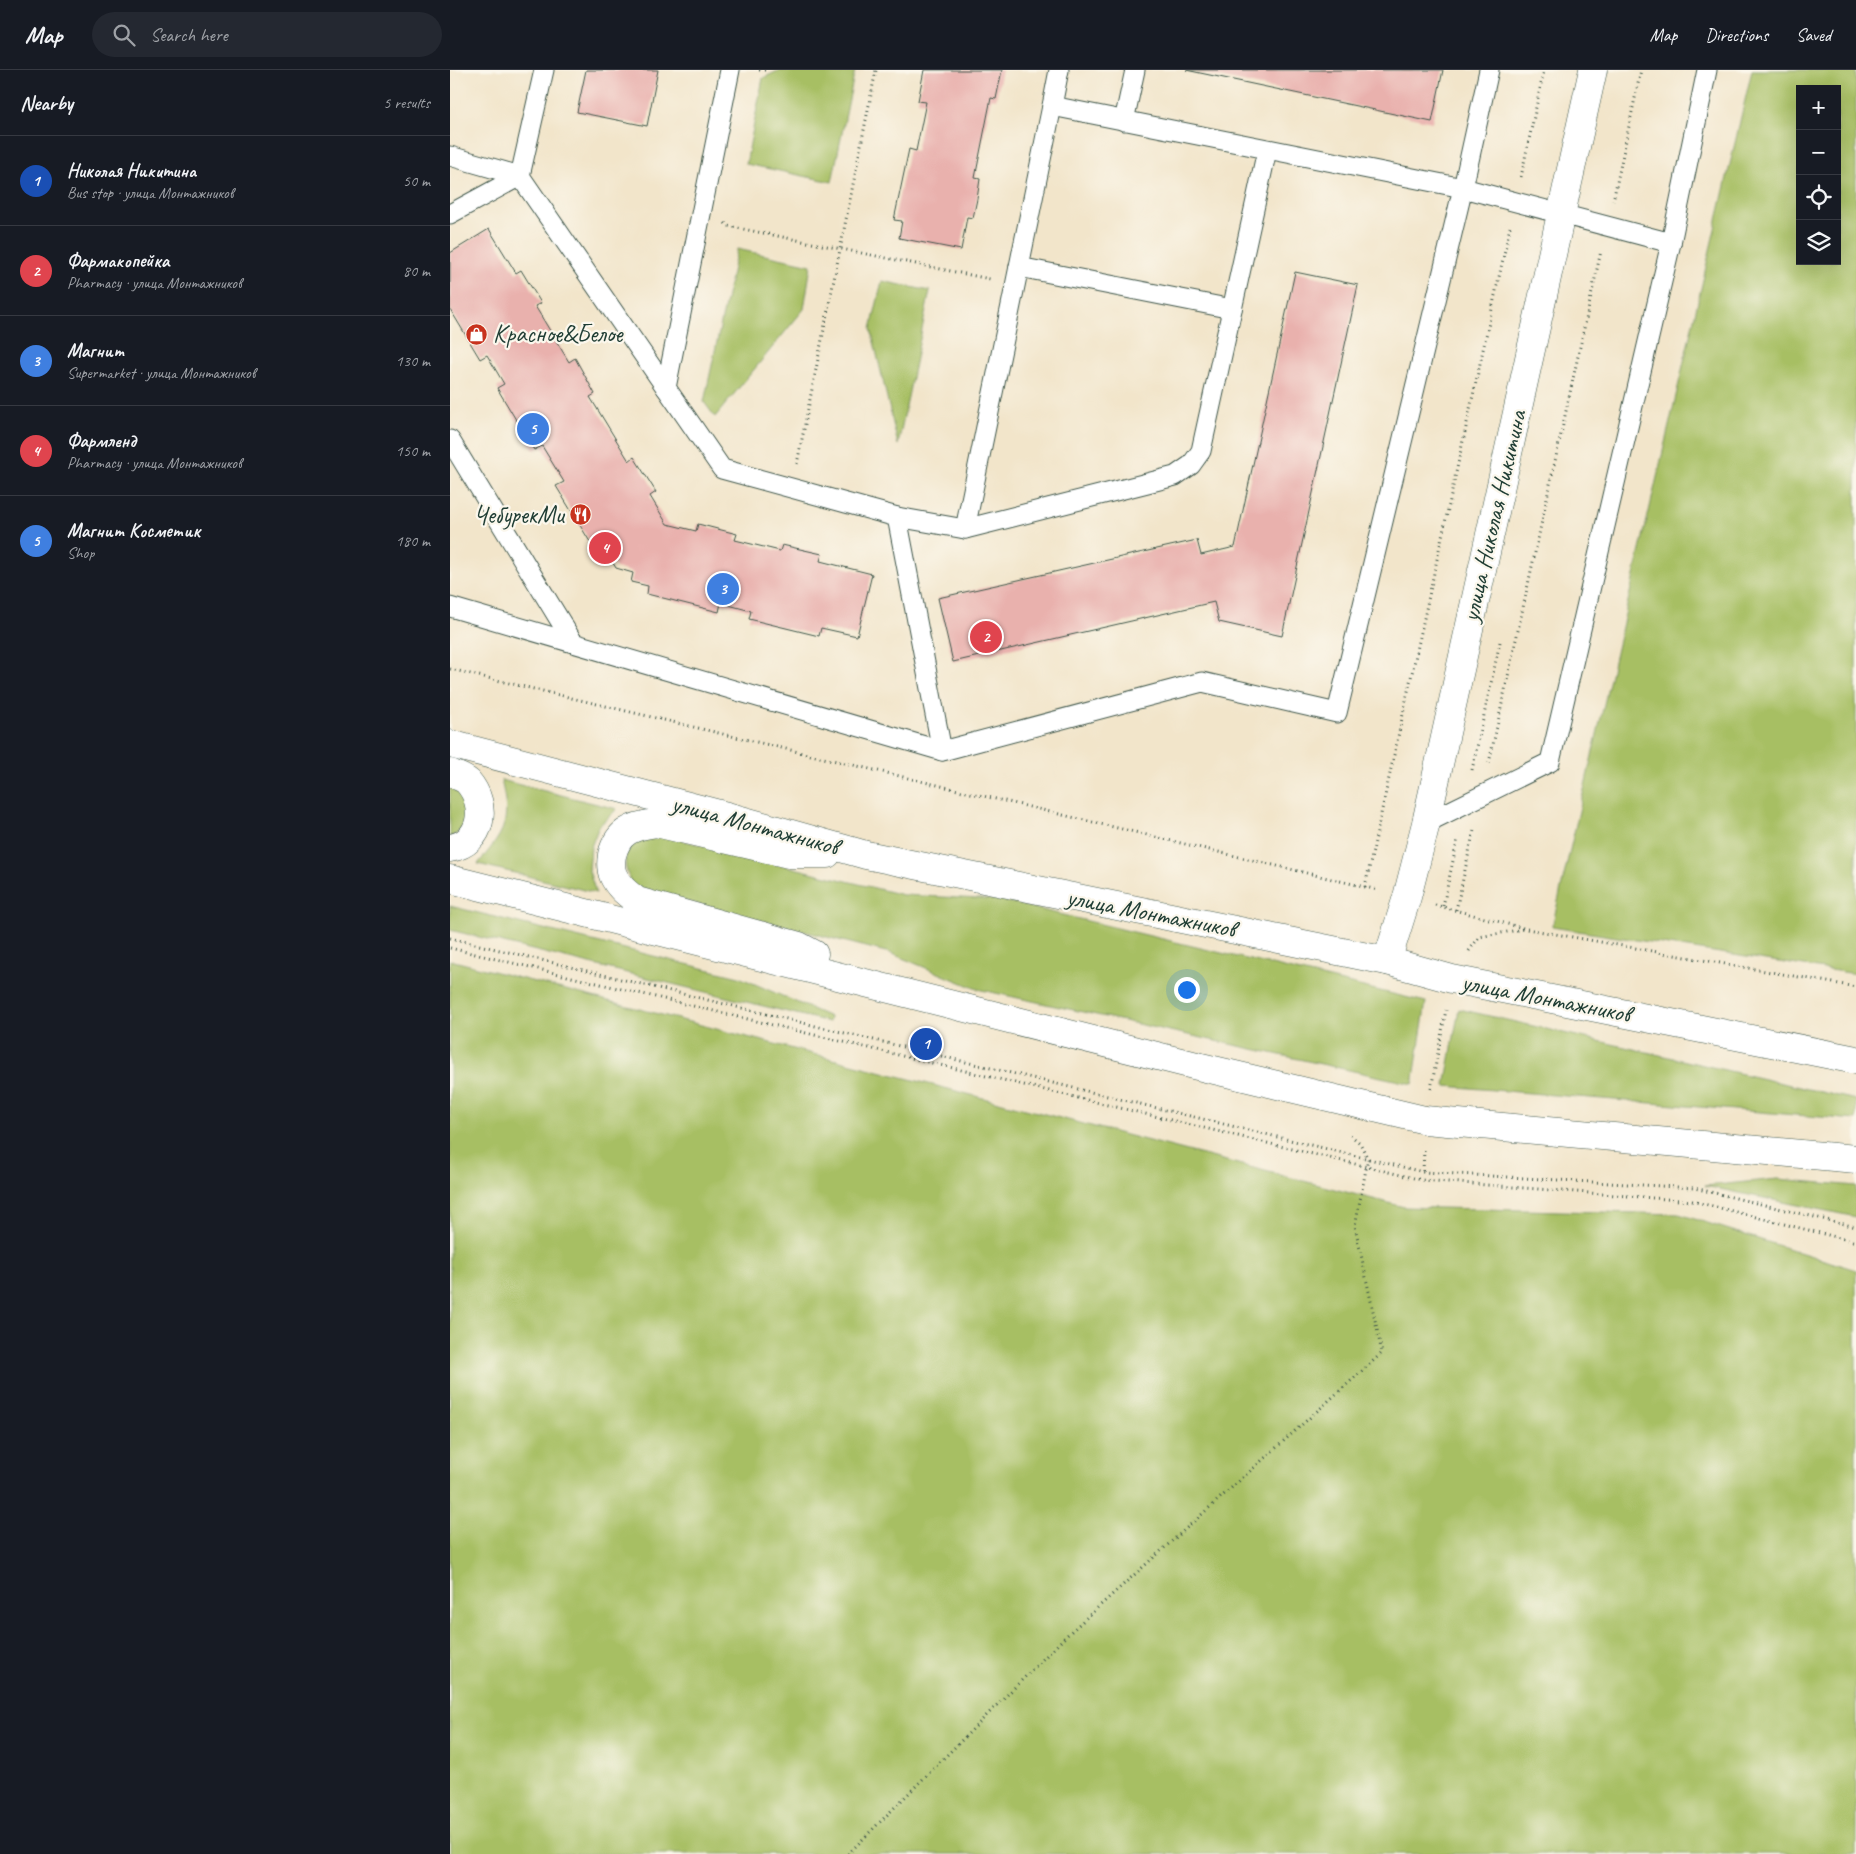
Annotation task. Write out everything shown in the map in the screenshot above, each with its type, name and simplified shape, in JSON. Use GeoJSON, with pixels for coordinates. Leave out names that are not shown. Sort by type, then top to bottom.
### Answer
{"type":"FeatureCollection","features":[{"type":"Feature","properties":{"kind":"street","name":"улица Николая Никитина"},"geometry":{"type":"LineString","coordinates":[[1387,961],[1426,823],[1593,70]]}},
{"type":"Feature","properties":{"kind":"street","name":"улица Монтажников"},"geometry":{"type":"LineString","coordinates":[[450,744],[727,816],[866,855],[1387,961],[1452,979],[1856,1060]]}},
{"type":"Feature","properties":{"kind":"street"},"geometry":{"type":"LineString","coordinates":[[450,773],[467,781],[477,798],[481,811],[478,826],[471,837],[458,847],[450,848]]}},
{"type":"Feature","properties":{"kind":"street"},"geometry":{"type":"LineString","coordinates":[[866,855],[789,854],[656,823],[639,826],[624,833],[615,843],[612,874],[623,890],[637,901],[799,946],[873,984]]}},
{"type":"Feature","properties":{"kind":"street"},"geometry":{"type":"LineString","coordinates":[[450,878],[1193,1065],[1425,1120],[1856,1159]]}},
{"type":"Feature","properties":{"kind":"lane"},"geometry":{"type":"LineString","coordinates":[[450,214],[520,176],[544,70]]}},
{"type":"Feature","properties":{"kind":"lane"},"geometry":{"type":"LineString","coordinates":[[666,388],[730,70]]}},
{"type":"Feature","properties":{"kind":"lane"},"geometry":{"type":"LineString","coordinates":[[965,529],[1059,70]]}},
{"type":"Feature","properties":{"kind":"lane"},"geometry":{"type":"LineString","coordinates":[[1124,121],[1135,70]]}},
{"type":"Feature","properties":{"kind":"lane"},"geometry":{"type":"LineString","coordinates":[[450,607],[942,750],[1202,682],[1337,713],[1463,188],[1488,70]]}},
{"type":"Feature","properties":{"kind":"lane"},"geometry":{"type":"LineString","coordinates":[[1426,823],[1550,762],[1671,243],[1707,70]]}},
{"type":"Feature","properties":{"kind":"lane"},"geometry":{"type":"LineString","coordinates":[[1052,106],[1463,188],[1671,243]]}},
{"type":"Feature","properties":{"kind":"lane"},"geometry":{"type":"LineString","coordinates":[[450,156],[520,176],[722,469],[897,517],[965,529],[1175,476],[1191,466],[1201,451],[1267,150]]}},
{"type":"Feature","properties":{"kind":"lane"},"geometry":{"type":"LineString","coordinates":[[1017,276],[1232,309]]}},
{"type":"Feature","properties":{"kind":"lane"},"geometry":{"type":"LineString","coordinates":[[450,440],[573,642]]}},
{"type":"Feature","properties":{"kind":"lane"},"geometry":{"type":"LineString","coordinates":[[897,517],[942,750]]}},
{"type":"Feature","properties":{"kind":"path"},"geometry":{"type":"LineString","coordinates":[[759,70],[766,70]]}},
{"type":"Feature","properties":{"kind":"path"},"geometry":{"type":"LineString","coordinates":[[792,488],[876,70]]}},
{"type":"Feature","properties":{"kind":"path"},"geometry":{"type":"LineString","coordinates":[[1365,887],[1544,70]]}},
{"type":"Feature","properties":{"kind":"path"},"geometry":{"type":"LineString","coordinates":[[1456,910],[1641,70]]}},
{"type":"Feature","properties":{"kind":"path"},"geometry":{"type":"LineString","coordinates":[[722,222],[728,226],[840,249],[1017,276]]}},
{"type":"Feature","properties":{"kind":"path"},"geometry":{"type":"LineString","coordinates":[[450,669],[1406,897],[1528,929],[1856,987]]}},
{"type":"Feature","properties":{"kind":"path"},"geometry":{"type":"LineString","coordinates":[[1423,1172],[1425,1120],[1452,979],[1479,936],[1528,929]]}},
{"type":"Feature","properties":{"kind":"path"},"geometry":{"type":"LineString","coordinates":[[450,938],[1423,1172],[1694,1188],[1856,1228]]}},
{"type":"Feature","properties":{"kind":"path"},"geometry":{"type":"LineString","coordinates":[[450,948],[1422,1180],[1692,1201],[1856,1242]]}},
{"type":"Feature","properties":{"kind":"path"},"geometry":{"type":"LineString","coordinates":[[848,1854],[1066,1636],[1382,1353],[1355,1226],[1368,1167],[1368,1159],[1360,1143],[1347,1133]]}},
{"type":"Feature","properties":{"kind":"green space"},"geometry":{"type":"Polygon","coordinates":[[[780,70],[855,70],[832,182],[746,164],[763,78],[780,70]]]}},
{"type":"Feature","properties":{"kind":"green space"},"geometry":{"type":"Polygon","coordinates":[[[1752,70],[1856,70],[1856,974],[1552,927],[1752,70]]]}},
{"type":"Feature","properties":{"kind":"green space"},"geometry":{"type":"Polygon","coordinates":[[[737,249],[811,265],[804,309],[715,417],[704,402],[737,249]]]}},
{"type":"Feature","properties":{"kind":"green space"},"geometry":{"type":"Polygon","coordinates":[[[882,281],[930,291],[898,445],[871,329],[882,281]]]}},
{"type":"Feature","properties":{"kind":"green space"},"geometry":{"type":"Polygon","coordinates":[[[501,780],[617,809],[599,826],[591,847],[589,871],[596,893],[478,864],[496,840],[504,824],[506,808],[501,780]]]}},
{"type":"Feature","properties":{"kind":"green space"},"geometry":{"type":"Polygon","coordinates":[[[450,781],[462,792],[467,812],[461,830],[450,837],[450,781]]]}},
{"type":"Feature","properties":{"kind":"green space"},"geometry":{"type":"Polygon","coordinates":[[[647,835],[665,836],[903,895],[1000,900],[1426,1002],[1413,1084],[977,989],[890,953],[649,892],[632,885],[625,864],[629,847],[647,835]]]}},
{"type":"Feature","properties":{"kind":"green space"},"geometry":{"type":"Polygon","coordinates":[[[450,906],[739,977],[830,1017],[829,1022],[450,930],[450,906]]]}},
{"type":"Feature","properties":{"kind":"green space"},"geometry":{"type":"Polygon","coordinates":[[[450,960],[1404,1207],[1679,1214],[1856,1270],[1856,1854],[450,1854],[450,960]]]}},
{"type":"Feature","properties":{"kind":"green space"},"geometry":{"type":"Polygon","coordinates":[[[1459,1009],[1856,1100],[1856,1120],[1445,1086],[1459,1009]]]}},
{"type":"Feature","properties":{"kind":"green space"},"geometry":{"type":"Polygon","coordinates":[[[1778,1179],[1856,1186],[1856,1217],[1705,1186],[1778,1179]]]}},
{"type":"Feature","properties":{"kind":"building"},"geometry":{"type":"Polygon","coordinates":[[[586,70],[658,70],[647,126],[577,112],[586,70]]]}},
{"type":"Feature","properties":{"kind":"building"},"geometry":{"type":"Polygon","coordinates":[[[924,70],[1002,70],[996,99],[991,98],[975,178],[980,179],[973,218],[967,217],[961,250],[899,238],[902,221],[894,220],[909,149],[916,151],[926,102],[918,101],[924,70]]]}},
{"type":"Feature","properties":{"kind":"building"},"geometry":{"type":"Polygon","coordinates":[[[1186,70],[1443,70],[1432,122],[1186,70]]]}},
{"type":"Feature","properties":{"kind":"building"},"geometry":{"type":"Polygon","coordinates":[[[489,229],[516,273],[521,270],[541,303],[535,306],[569,362],[575,358],[595,394],[590,397],[629,461],[634,457],[656,492],[650,496],[667,524],[696,531],[698,524],[737,534],[735,540],[780,551],[782,545],[822,554],[820,561],[872,574],[857,636],[821,628],[819,636],[749,619],[751,611],[721,603],[719,612],[647,594],[648,586],[631,582],[633,573],[616,568],[602,545],[595,550],[556,486],[564,482],[542,446],[534,450],[497,388],[504,384],[487,355],[480,359],[450,309],[450,253],[489,229]]]}},
{"type":"Feature","properties":{"kind":"building"},"geometry":{"type":"Polygon","coordinates":[[[1295,272],[1358,285],[1282,636],[1219,622],[1214,602],[953,662],[938,598],[1197,540],[1201,555],[1235,547],[1295,272]]]}},
{"type":"Feature","properties":{"kind":"place","name":"Красное&Белое"},"geometry":{"type":"Point","coordinates":[477,334]}},
{"type":"Feature","properties":{"kind":"place","name":"Магнит Косметик"},"geometry":{"type":"Point","coordinates":[533,429]}},
{"type":"Feature","properties":{"kind":"place","name":"ЧебурекМи"},"geometry":{"type":"Point","coordinates":[580,515]}},
{"type":"Feature","properties":{"kind":"place","name":"Фармленд"},"geometry":{"type":"Point","coordinates":[605,548]}},
{"type":"Feature","properties":{"kind":"place","name":"Магнит"},"geometry":{"type":"Point","coordinates":[723,589]}},
{"type":"Feature","properties":{"kind":"place","name":"Фармакопейка"},"geometry":{"type":"Point","coordinates":[986,637]}},
{"type":"Feature","properties":{"kind":"place","name":"Николая Никитина"},"geometry":{"type":"Point","coordinates":[926,1044]}}]}
